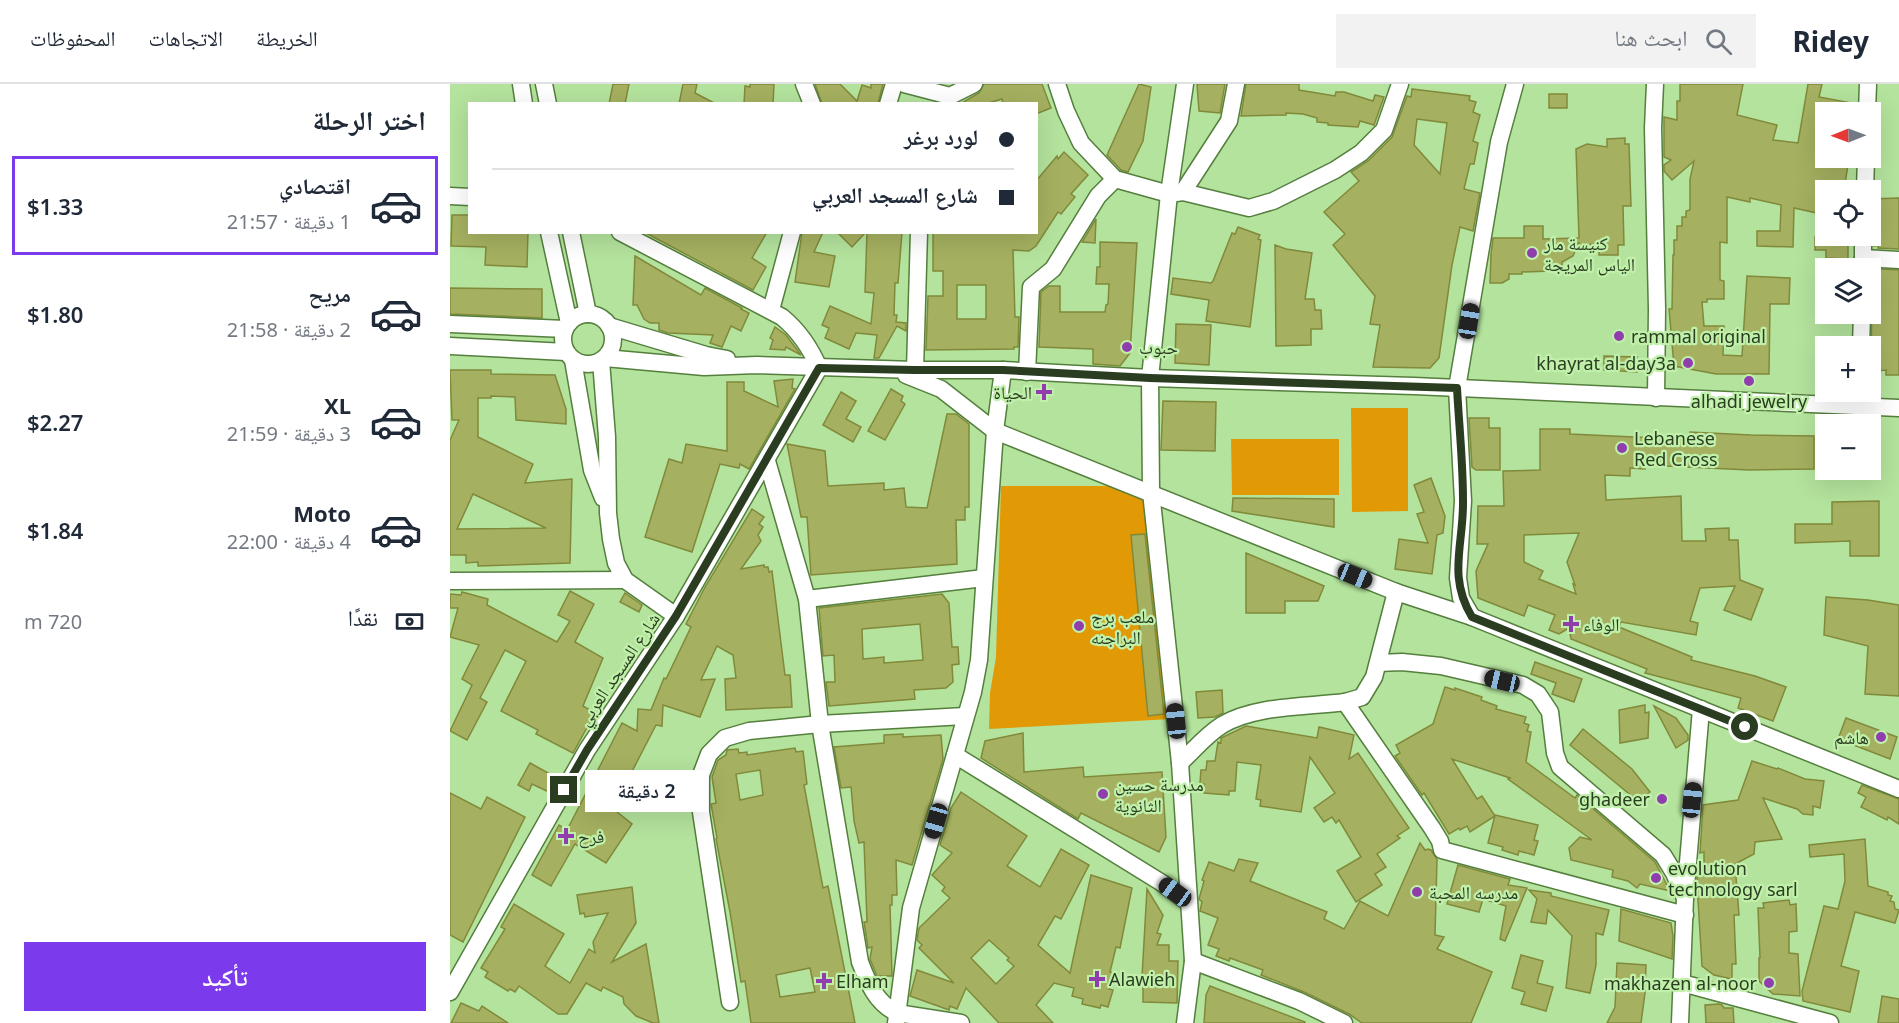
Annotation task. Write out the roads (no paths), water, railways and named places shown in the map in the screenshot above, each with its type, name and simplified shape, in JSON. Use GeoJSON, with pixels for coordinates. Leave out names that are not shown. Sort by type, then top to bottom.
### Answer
{"type":"FeatureCollection","features":[{"type":"Feature","properties":{"kind":"street"},"geometry":{"type":"LineString","coordinates":[[520,84],[524,102]]}},
{"type":"Feature","properties":{"kind":"street"},"geometry":{"type":"LineString","coordinates":[[544,84],[548,102]]}},
{"type":"Feature","properties":{"kind":"street"},"geometry":{"type":"LineString","coordinates":[[804,84],[811,102]]}},
{"type":"Feature","properties":{"kind":"street"},"geometry":{"type":"LineString","coordinates":[[889,102],[894,84]]}},
{"type":"Feature","properties":{"kind":"street"},"geometry":{"type":"LineString","coordinates":[[904,84],[950,100],[974,84]]}},
{"type":"Feature","properties":{"kind":"street"},"geometry":{"type":"LineString","coordinates":[[1057,84],[1081,144],[1115,179],[1249,208],[1273,201],[1335,170],[1361,153],[1384,130],[1400,84]]}},
{"type":"Feature","properties":{"kind":"street"},"geometry":{"type":"LineString","coordinates":[[1185,84],[1176,193],[1150,378],[1151,492],[1180,763],[1193,961],[1185,1023]]}},
{"type":"Feature","properties":{"kind":"street"},"geometry":{"type":"LineString","coordinates":[[1176,193],[1229,121],[1236,84]]}},
{"type":"Feature","properties":{"kind":"street"},"geometry":{"type":"LineString","coordinates":[[1472,617],[1461,598],[1458,578],[1464,501],[1457,388],[1499,142],[1512,84]]}},
{"type":"Feature","properties":{"kind":"street"},"geometry":{"type":"LineString","coordinates":[[1654,84],[1656,398]]}},
{"type":"Feature","properties":{"kind":"street"},"geometry":{"type":"LineString","coordinates":[[1867,102],[1868,84]]}},
{"type":"Feature","properties":{"kind":"street"},"geometry":{"type":"LineString","coordinates":[[1027,372],[1031,287],[1053,269],[1098,196],[1115,179]]}},
{"type":"Feature","properties":{"kind":"street"},"geometry":{"type":"LineString","coordinates":[[450,196],[468,197]]}},
{"type":"Feature","properties":{"kind":"street"},"geometry":{"type":"LineString","coordinates":[[549,234],[567,326]]}},
{"type":"Feature","properties":{"kind":"street"},"geometry":{"type":"LineString","coordinates":[[571,234],[588,314]]}},
{"type":"Feature","properties":{"kind":"street"},"geometry":{"type":"LineString","coordinates":[[624,234],[771,310],[800,335],[808,345],[819,368]]}},
{"type":"Feature","properties":{"kind":"street"},"geometry":{"type":"LineString","coordinates":[[771,310],[791,234]]}},
{"type":"Feature","properties":{"kind":"street"},"geometry":{"type":"LineString","coordinates":[[915,370],[919,234]]}},
{"type":"Feature","properties":{"kind":"street"},"geometry":{"type":"LineString","coordinates":[[1881,262],[1899,260]]}},
{"type":"Feature","properties":{"kind":"street"},"geometry":{"type":"LineString","coordinates":[[608,513],[592,470],[570,356],[563,337],[567,326],[574,318],[588,314],[600,317],[609,326],[613,339],[612,346],[603,359],[608,513],[618,568],[625,580],[676,616]]}},
{"type":"Feature","properties":{"kind":"street"},"geometry":{"type":"LineString","coordinates":[[450,324],[567,326]]}},
{"type":"Feature","properties":{"kind":"street"},"geometry":{"type":"LineString","coordinates":[[609,326],[705,355],[757,365]]}},
{"type":"Feature","properties":{"kind":"street"},"geometry":{"type":"LineString","coordinates":[[450,346],[570,356],[587,364],[603,359],[704,367],[757,365],[1003,370],[1656,398],[1815,399]]}},
{"type":"Feature","properties":{"kind":"street","name":"شارع المسجد العربي"},"geometry":{"type":"LineString","coordinates":[[450,992],[587,750],[676,616],[819,368]]}},
{"type":"Feature","properties":{"kind":"street"},"geometry":{"type":"LineString","coordinates":[[885,369],[908,375],[941,389],[995,431],[1395,592],[1472,617],[1899,789]]}},
{"type":"Feature","properties":{"kind":"street"},"geometry":{"type":"LineString","coordinates":[[897,1018],[911,908],[964,716],[973,692],[979,660],[995,431],[1003,370]]}},
{"type":"Feature","properties":{"kind":"street"},"geometry":{"type":"LineString","coordinates":[[1874,402],[1899,408]]}},
{"type":"Feature","properties":{"kind":"street"},"geometry":{"type":"LineString","coordinates":[[767,461],[807,599],[820,724],[860,962],[876,997],[897,1018],[960,1023]]}},
{"type":"Feature","properties":{"kind":"street"},"geometry":{"type":"LineString","coordinates":[[807,599],[984,578]]}},
{"type":"Feature","properties":{"kind":"street"},"geometry":{"type":"LineString","coordinates":[[450,580],[625,580]]}},
{"type":"Feature","properties":{"kind":"street"},"geometry":{"type":"LineString","coordinates":[[1180,763],[1222,725],[1249,713],[1345,702],[1362,697],[1369,688],[1378,663],[1395,592]]}},
{"type":"Feature","properties":{"kind":"street"},"geometry":{"type":"LineString","coordinates":[[1378,663],[1402,662],[1441,666],[1523,685],[1538,694],[1550,712],[1555,753],[1560,767],[1663,855],[1674,873],[1685,906]]}},
{"type":"Feature","properties":{"kind":"street"},"geometry":{"type":"LineString","coordinates":[[1345,702],[1432,828],[1440,841],[1442,850],[1685,906]]}},
{"type":"Feature","properties":{"kind":"street"},"geometry":{"type":"LineString","coordinates":[[1680,1023],[1685,906],[1701,709]]}},
{"type":"Feature","properties":{"kind":"street"},"geometry":{"type":"LineString","coordinates":[[730,1002],[701,812],[701,775],[709,754],[724,738],[749,731],[820,724],[964,716]]}},
{"type":"Feature","properties":{"kind":"street"},"geometry":{"type":"LineString","coordinates":[[955,755],[1162,883],[1188,902]]}},
{"type":"Feature","properties":{"kind":"street"},"geometry":{"type":"LineString","coordinates":[[1193,961],[1299,1001],[1344,1023]]}},
{"type":"Feature","properties":{"kind":"street"},"geometry":{"type":"LineString","coordinates":[[1682,983],[1830,1023]]}},
{"type":"Feature","properties":{"kind":"place","name":"كنيسة مار الياس المريجة"},"geometry":{"type":"Point","coordinates":[1532,253]}},
{"type":"Feature","properties":{"kind":"place","name":"rammal original"},"geometry":{"type":"Point","coordinates":[1619,336]}},
{"type":"Feature","properties":{"kind":"place","name":"حبوب"},"geometry":{"type":"Point","coordinates":[1127,347]}},
{"type":"Feature","properties":{"kind":"place","name":"khayrat al-day3a"},"geometry":{"type":"Point","coordinates":[1688,363]}},
{"type":"Feature","properties":{"kind":"place","name":"alhadi jewelry"},"geometry":{"type":"Point","coordinates":[1749,381]}},
{"type":"Feature","properties":{"kind":"place","name":"الحياة"},"geometry":{"type":"Point","coordinates":[1044,392]}},
{"type":"Feature","properties":{"kind":"place","name":"Lebanese Red Cross"},"geometry":{"type":"Point","coordinates":[1622,448]}},
{"type":"Feature","properties":{"kind":"place","name":"الوفاء"},"geometry":{"type":"Point","coordinates":[1571,624]}},
{"type":"Feature","properties":{"kind":"place","name":"ملعب برج البراجنه"},"geometry":{"type":"Point","coordinates":[1079,626]}},
{"type":"Feature","properties":{"kind":"place","name":"هاشم"},"geometry":{"type":"Point","coordinates":[1881,737]}},
{"type":"Feature","properties":{"kind":"place","name":"مدرسة حسين الثانوية"},"geometry":{"type":"Point","coordinates":[1103,794]}},
{"type":"Feature","properties":{"kind":"place","name":"ghadeer"},"geometry":{"type":"Point","coordinates":[1662,799]}},
{"type":"Feature","properties":{"kind":"place","name":"فرح"},"geometry":{"type":"Point","coordinates":[566,836]}},
{"type":"Feature","properties":{"kind":"place","name":"evolution technology sarl"},"geometry":{"type":"Point","coordinates":[1656,878]}},
{"type":"Feature","properties":{"kind":"place","name":"مدرسه المحبة"},"geometry":{"type":"Point","coordinates":[1417,892]}},
{"type":"Feature","properties":{"kind":"place","name":"Alawieh"},"geometry":{"type":"Point","coordinates":[1097,979]}},
{"type":"Feature","properties":{"kind":"place","name":"Elham"},"geometry":{"type":"Point","coordinates":[824,981]}},
{"type":"Feature","properties":{"kind":"place","name":"makhazen al-noor"},"geometry":{"type":"Point","coordinates":[1769,983]}}]}
